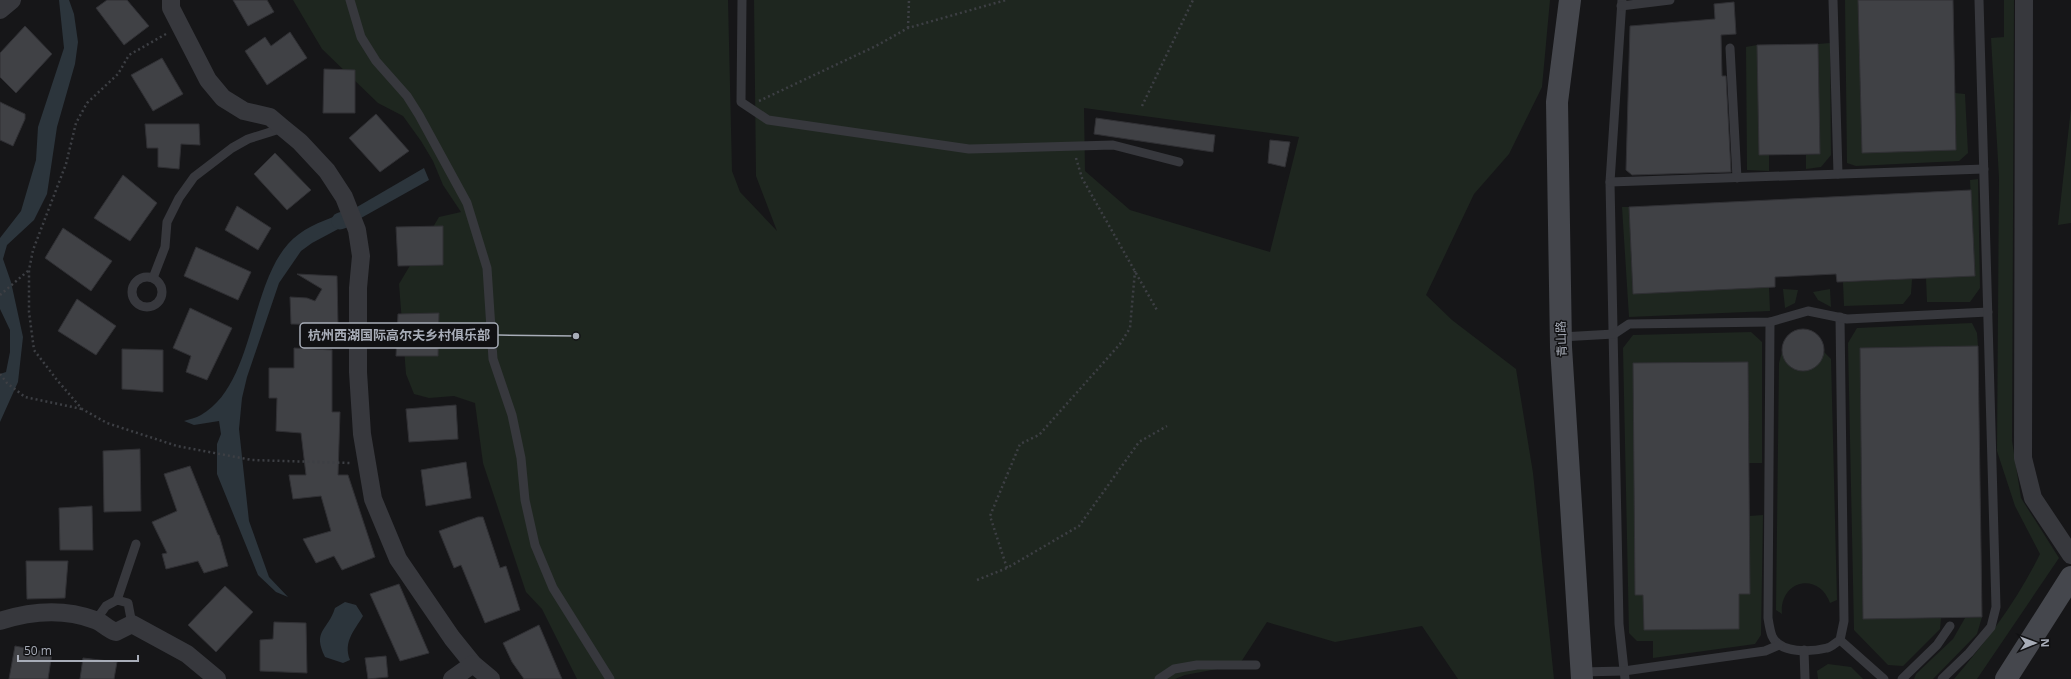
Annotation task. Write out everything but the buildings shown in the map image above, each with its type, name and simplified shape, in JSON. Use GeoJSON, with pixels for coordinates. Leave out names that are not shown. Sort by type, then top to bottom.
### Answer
{"type":"FeatureCollection","features":[{"type":"Feature","properties":{"kind":"street"},"geometry":{"type":"LineString","coordinates":[[0,10],[12,0]]}},
{"type":"Feature","properties":{"kind":"street","name":"青山路"},"geometry":{"type":"LineString","coordinates":[[1570,0],[1557,102],[1561,337],[1581,676]]}},
{"type":"Feature","properties":{"kind":"street"},"geometry":{"type":"LineString","coordinates":[[2024,0],[2023,458],[2034,498],[2071,555]]}},
{"type":"Feature","properties":{"kind":"street"},"geometry":{"type":"LineString","coordinates":[[168,3],[208,80],[223,98],[244,110],[270,118],[283,128],[300,142],[327,171],[344,197],[357,230],[361,256],[358,288],[358,372],[362,434],[373,499],[398,559],[452,638],[473,664],[491,679]]}},
{"type":"Feature","properties":{"kind":"street"},"geometry":{"type":"LineString","coordinates":[[2006,679],[2071,577]]}},
{"type":"Feature","properties":{"kind":"street"},"geometry":{"type":"LineString","coordinates":[[0,620],[21,614],[47,611],[96,620],[106,628],[116,632],[132,624],[187,654],[217,679]]}},
{"type":"Feature","properties":{"kind":"street"},"geometry":{"type":"LineString","coordinates":[[452,679],[473,664]]}},
{"type":"Feature","properties":{"kind":"lane"},"geometry":{"type":"LineString","coordinates":[[350,0],[361,37],[376,61],[407,96],[467,203],[487,268],[493,359],[512,415],[521,458],[525,500],[535,545],[553,588],[610,679]]}},
{"type":"Feature","properties":{"kind":"lane"},"geometry":{"type":"LineString","coordinates":[[742,0],[741,102],[768,120],[969,149],[1113,145],[1179,162]]}},
{"type":"Feature","properties":{"kind":"lane"},"geometry":{"type":"LineString","coordinates":[[1625,675],[1620,624],[1610,182],[1621,3],[1670,0]]}},
{"type":"Feature","properties":{"kind":"lane"},"geometry":{"type":"LineString","coordinates":[[1832,0],[1838,174]]}},
{"type":"Feature","properties":{"kind":"lane"},"geometry":{"type":"LineString","coordinates":[[1942,679],[1969,654],[1991,627],[1996,608],[1979,0]]}},
{"type":"Feature","properties":{"kind":"lane"},"geometry":{"type":"LineString","coordinates":[[1730,48],[1737,178]]}},
{"type":"Feature","properties":{"kind":"lane"},"geometry":{"type":"LineString","coordinates":[[153,278],[165,247],[167,222],[179,198],[194,177],[232,148],[248,139],[283,128]]}},
{"type":"Feature","properties":{"kind":"lane"},"geometry":{"type":"LineString","coordinates":[[1610,182],[1984,169]]}},
{"type":"Feature","properties":{"kind":"lane"},"geometry":{"type":"LineString","coordinates":[[1561,337],[1614,334],[1629,324],[1770,322],[1808,311],[1818,311],[1847,319],[1988,312]]}},
{"type":"Feature","properties":{"kind":"lane"},"geometry":{"type":"LineString","coordinates":[[1581,676],[1625,675],[1765,651],[1779,645],[1804,650],[1828,648],[1840,640],[1844,620],[1840,317]]}},
{"type":"Feature","properties":{"kind":"lane"},"geometry":{"type":"LineString","coordinates":[[1770,322],[1768,618],[1772,637],[1779,645]]}},
{"type":"Feature","properties":{"kind":"lane"},"geometry":{"type":"LineString","coordinates":[[96,620],[106,606],[117,600],[136,544]]}},
{"type":"Feature","properties":{"kind":"lane"},"geometry":{"type":"LineString","coordinates":[[117,600],[128,603],[132,624]]}},
{"type":"Feature","properties":{"kind":"lane"},"geometry":{"type":"LineString","coordinates":[[1902,679],[1937,645],[1950,626]]}},
{"type":"Feature","properties":{"kind":"lane"},"geometry":{"type":"LineString","coordinates":[[1840,640],[1884,679]]}},
{"type":"Feature","properties":{"kind":"lane"},"geometry":{"type":"LineString","coordinates":[[1804,650],[1805,679]]}},
{"type":"Feature","properties":{"kind":"lane"},"geometry":{"type":"LineString","coordinates":[[1159,679],[1174,669],[1197,665],[1256,665]]}},
{"type":"Feature","properties":{"kind":"path"},"geometry":{"type":"LineString","coordinates":[[908,28],[909,0]]}},
{"type":"Feature","properties":{"kind":"path"},"geometry":{"type":"LineString","coordinates":[[748,106],[876,46],[908,28],[1006,0]]}},
{"type":"Feature","properties":{"kind":"path"},"geometry":{"type":"LineString","coordinates":[[1142,106],[1193,0]]}},
{"type":"Feature","properties":{"kind":"path"},"geometry":{"type":"LineString","coordinates":[[180,26],[130,55],[118,74],[87,103],[76,123],[66,164],[33,250],[29,270],[29,312],[34,350],[82,409],[107,424],[177,446],[252,460],[367,464]]}},
{"type":"Feature","properties":{"kind":"path"},"geometry":{"type":"LineString","coordinates":[[1072,146],[1082,178],[1158,312]]}},
{"type":"Feature","properties":{"kind":"path"},"geometry":{"type":"LineString","coordinates":[[0,295],[29,270]]}},
{"type":"Feature","properties":{"kind":"path"},"geometry":{"type":"LineString","coordinates":[[1007,568],[990,516],[1020,444],[1039,435],[1120,344],[1130,328],[1135,271]]}},
{"type":"Feature","properties":{"kind":"path"},"geometry":{"type":"LineString","coordinates":[[0,374],[7,383],[25,397],[82,409]]}},
{"type":"Feature","properties":{"kind":"path"},"geometry":{"type":"LineString","coordinates":[[977,580],[1007,568],[1079,526],[1139,442],[1166,426]]}},
{"type":"Feature","properties":{"kind":"shaded area"},"geometry":{"type":"Polygon","coordinates":[[[59,0],[69,0],[74,14],[78,42],[75,64],[57,127],[47,194],[34,220],[7,245],[3,259],[11,282],[23,337],[18,382],[0,422],[0,374],[6,372],[10,352],[10,330],[0,309],[0,238],[21,211],[36,160],[38,127],[64,48],[59,0]]]}},
{"type":"Feature","properties":{"kind":"shaded area"},"geometry":{"type":"Polygon","coordinates":[[[293,0],[728,0],[732,171],[740,192],[777,231],[756,176],[754,0],[1550,0],[1542,87],[1509,154],[1474,194],[1426,295],[1452,320],[1516,369],[1533,473],[1554,679],[1458,679],[1422,626],[1335,642],[1267,622],[1239,665],[1185,675],[1175,679],[577,679],[542,609],[526,592],[483,463],[475,403],[454,396],[429,398],[414,394],[406,374],[399,284],[439,217],[461,212],[443,185],[433,161],[421,141],[403,116],[378,103],[322,49],[293,0]],[[1084,108],[1085,171],[1130,210],[1270,252],[1299,137],[1084,108]]]}},
{"type":"Feature","properties":{"kind":"shaded area"},"geometry":{"type":"Polygon","coordinates":[[[1845,0],[1858,0],[1862,152],[1956,150],[1955,93],[1965,94],[1968,153],[1959,161],[1856,166],[1847,163],[1845,0]]]}},
{"type":"Feature","properties":{"kind":"shaded area"},"geometry":{"type":"Polygon","coordinates":[[[2004,0],[2014,0],[2012,441],[2021,498],[2059,558],[1977,679],[1954,679],[2001,619],[2022,587],[2040,554],[2015,506],[1997,451],[1999,178],[1991,38],[2004,37],[2004,0]]]}},
{"type":"Feature","properties":{"kind":"shaded area"},"geometry":{"type":"Polygon","coordinates":[[[1830,43],[1831,155],[1821,167],[1806,169],[1806,155],[1820,154],[1818,44],[1830,43]]]}},
{"type":"Feature","properties":{"kind":"shaded area"},"geometry":{"type":"Polygon","coordinates":[[[1757,45],[1759,155],[1769,155],[1769,171],[1747,170],[1746,47],[1757,45]]]}},
{"type":"Feature","properties":{"kind":"shaded area"},"geometry":{"type":"Polygon","coordinates":[[[2071,108],[2071,223],[2058,225],[2071,108]]]}},
{"type":"Feature","properties":{"kind":"shaded area"},"geometry":{"type":"Polygon","coordinates":[[[424,168],[429,180],[361,218],[357,207],[424,168]]]}},
{"type":"Feature","properties":{"kind":"shaded area"},"geometry":{"type":"Polygon","coordinates":[[[1978,179],[1980,288],[1970,302],[1927,302],[1926,278],[1975,275],[1970,180],[1978,179]]]}},
{"type":"Feature","properties":{"kind":"shaded area"},"geometry":{"type":"Polygon","coordinates":[[[1622,207],[1629,207],[1633,294],[1769,287],[1770,311],[1629,317],[1622,207]]]}},
{"type":"Feature","properties":{"kind":"shaded area"},"geometry":{"type":"Polygon","coordinates":[[[338,215],[342,227],[312,243],[301,251],[279,283],[247,377],[242,398],[239,429],[249,521],[269,577],[288,597],[276,592],[258,575],[217,474],[217,444],[221,434],[219,421],[194,425],[184,421],[201,415],[218,401],[231,382],[242,359],[265,285],[275,263],[288,244],[305,230],[338,215]]]}},
{"type":"Feature","properties":{"kind":"shaded area"},"geometry":{"type":"Polygon","coordinates":[[[1912,279],[1911,294],[1903,304],[1844,306],[1843,282],[1912,279]]]}},
{"type":"Feature","properties":{"kind":"shaded area"},"geometry":{"type":"Polygon","coordinates":[[[1783,289],[1798,290],[1795,303],[1785,308],[1783,289]]]}},
{"type":"Feature","properties":{"kind":"shaded area"},"geometry":{"type":"Polygon","coordinates":[[[1830,289],[1831,307],[1818,300],[1813,292],[1830,289]]]}},
{"type":"Feature","properties":{"kind":"shaded area"},"geometry":{"type":"Polygon","coordinates":[[[1972,323],[1977,333],[1978,346],[1860,348],[1863,619],[1941,618],[1940,629],[1903,666],[1888,665],[1854,630],[1848,343],[1857,328],[1972,323]]]}},
{"type":"Feature","properties":{"kind":"shaded area"},"geometry":{"type":"Polygon","coordinates":[[[1751,332],[1762,342],[1762,463],[1749,463],[1748,362],[1633,363],[1635,595],[1643,595],[1644,629],[1739,629],[1739,594],[1750,594],[1749,516],[1763,515],[1761,635],[1755,644],[1653,658],[1653,641],[1637,641],[1629,633],[1623,348],[1633,335],[1751,332]]]}},
{"type":"Feature","properties":{"kind":"shaded area"},"geometry":{"type":"Polygon","coordinates":[[[1782,352],[1791,366],[1797,370],[1803,371],[1809,370],[1815,366],[1824,352],[1831,359],[1837,600],[1830,603],[1825,593],[1817,586],[1809,583],[1801,584],[1793,587],[1787,593],[1783,602],[1782,614],[1776,610],[1779,363],[1782,352]]]}},
{"type":"Feature","properties":{"kind":"shaded area"},"geometry":{"type":"Polygon","coordinates":[[[345,602],[356,605],[363,616],[350,637],[348,654],[350,660],[343,663],[325,657],[320,641],[322,631],[332,616],[335,608],[345,602]]]}},
{"type":"Feature","properties":{"kind":"shaded area"},"geometry":{"type":"Polygon","coordinates":[[[1982,617],[1977,634],[1933,679],[1914,679],[1916,674],[1953,639],[1965,618],[1982,617]]]}},
{"type":"Feature","properties":{"kind":"shaded area"},"geometry":{"type":"Polygon","coordinates":[[[1828,664],[1851,667],[1863,679],[1818,679],[1817,671],[1828,664]]]}},
{"type":"Feature","properties":{"kind":"waterway"},"geometry":{"type":"LineString","coordinates":[[340,221],[346,219]]}},
{"type":"Feature","properties":{"kind":"place","name":"杭州西湖国际高尔夫乡村俱乐部"},"geometry":{"type":"Point","coordinates":[576,336]}}]}
